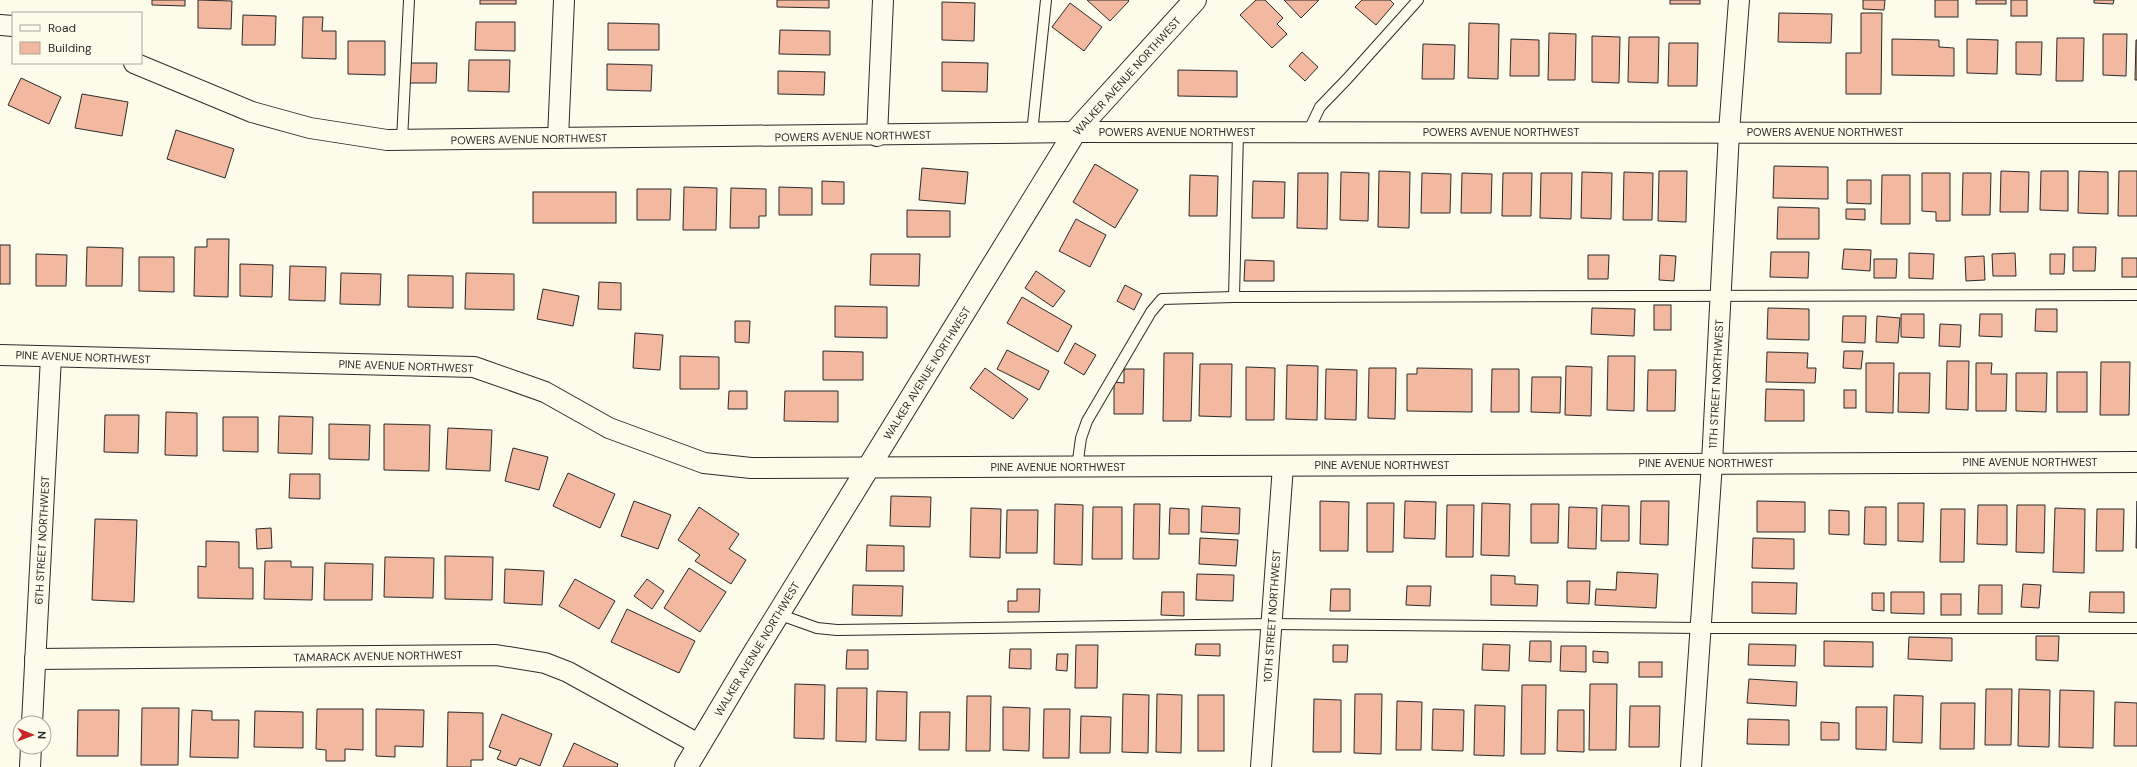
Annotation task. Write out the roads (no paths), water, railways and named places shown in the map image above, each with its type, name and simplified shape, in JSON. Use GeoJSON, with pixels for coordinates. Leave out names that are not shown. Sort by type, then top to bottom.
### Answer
{"type":"FeatureCollection","features":[{"type":"Feature","properties":{"kind":"main road","name":"WALKER AVENUE NORTHWEST"},"geometry":{"type":"LineString","coordinates":[[686,767],[778,614],[1075,132],[1195,0]]}},
{"type":"Feature","properties":{"kind":"street"},"geometry":{"type":"LineString","coordinates":[[558,138],[564,0]]}},
{"type":"Feature","properties":{"kind":"street"},"geometry":{"type":"LineString","coordinates":[[877,136],[883,0]]}},
{"type":"Feature","properties":{"kind":"street","name":"11TH STREET NORTHWEST"},"geometry":{"type":"LineString","coordinates":[[1691,767],[1712,463],[1729,132],[1738,0]]}},
{"type":"Feature","properties":{"kind":"street"},"geometry":{"type":"LineString","coordinates":[[0,25],[12,26]]}},
{"type":"Feature","properties":{"kind":"street","name":"POWERS AVENUE NORTHWEST"},"geometry":{"type":"LineString","coordinates":[[136,64],[252,112],[310,128],[387,140],[877,136],[1075,132],[2137,133]]}},
{"type":"Feature","properties":{"kind":"street","name":"PINE AVENUE NORTHWEST"},"geometry":{"type":"LineString","coordinates":[[0,355],[474,367],[545,392],[609,428],[704,463],[751,468],[2137,462]]}},
{"type":"Feature","properties":{"kind":"street","name":"6TH STREET NORTHWEST"},"geometry":{"type":"LineString","coordinates":[[32,715],[51,357]]}},
{"type":"Feature","properties":{"kind":"street","name":"10TH STREET NORTHWEST"},"geometry":{"type":"LineString","coordinates":[[1261,767],[1283,466]]}},
{"type":"Feature","properties":{"kind":"street","name":"TAMARACK AVENUE NORTHWEST"},"geometry":{"type":"LineString","coordinates":[[35,659],[502,655],[545,663],[568,672],[700,745]]}},
{"type":"Feature","properties":{"kind":"street"},"geometry":{"type":"LineString","coordinates":[[30,767],[31,755]]}},
{"type":"Feature","properties":{"kind":"lane"},"geometry":{"type":"LineString","coordinates":[[402,140],[409,0]]}},
{"type":"Feature","properties":{"kind":"lane"},"geometry":{"type":"LineString","coordinates":[[1032,133],[1046,0]]}},
{"type":"Feature","properties":{"kind":"lane"},"geometry":{"type":"LineString","coordinates":[[1308,132],[1320,107],[1418,0]]}},
{"type":"Feature","properties":{"kind":"lane"},"geometry":{"type":"LineString","coordinates":[[1234,298],[1238,132]]}},
{"type":"Feature","properties":{"kind":"lane"},"geometry":{"type":"LineString","coordinates":[[1077,467],[1081,438],[1087,421],[1151,312],[1162,300],[1234,298],[2137,295]]}},
{"type":"Feature","properties":{"kind":"lane"},"geometry":{"type":"LineString","coordinates":[[778,614],[817,628],[837,630],[1271,624],[1701,628],[2137,628]]}}]}
